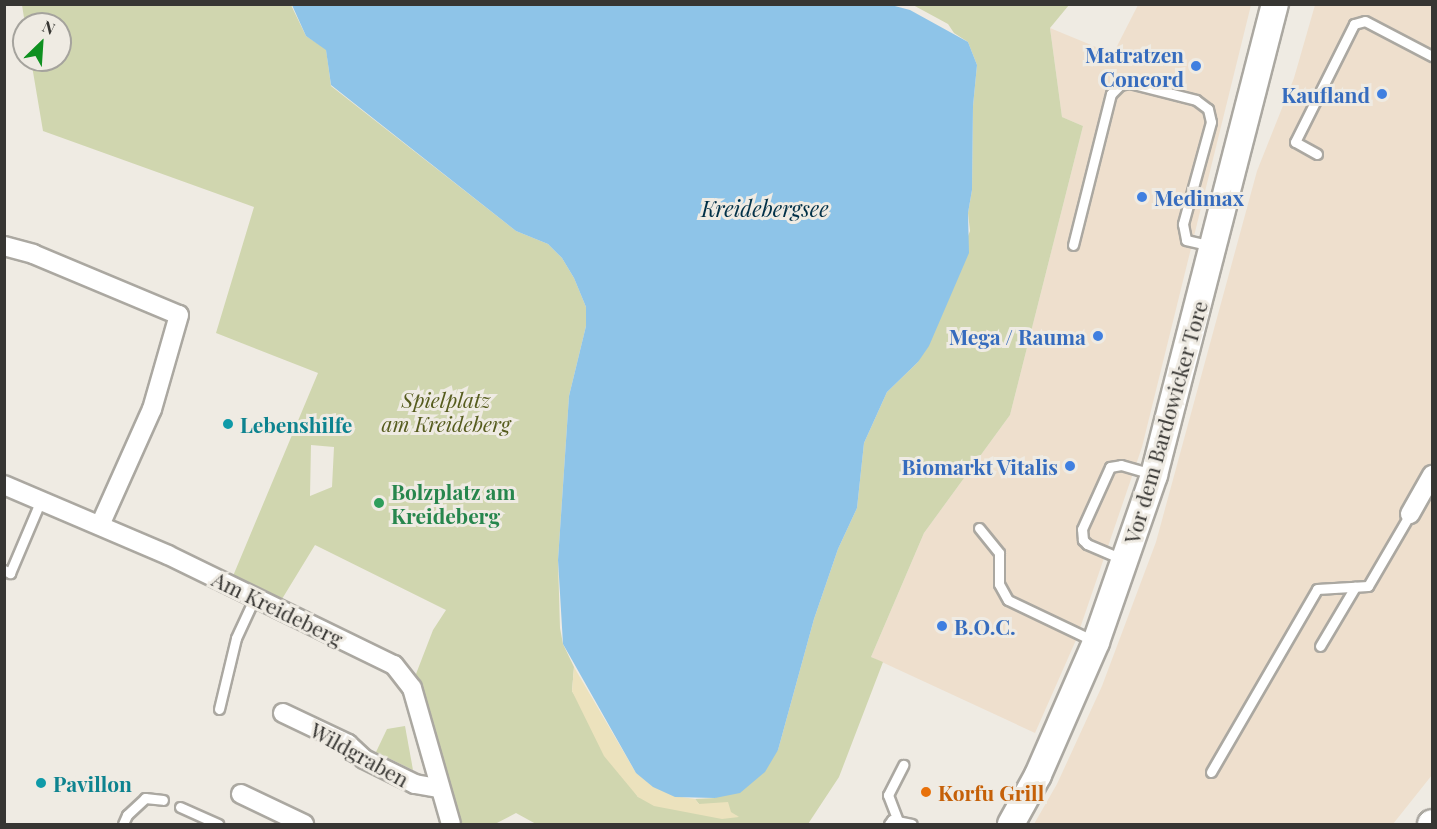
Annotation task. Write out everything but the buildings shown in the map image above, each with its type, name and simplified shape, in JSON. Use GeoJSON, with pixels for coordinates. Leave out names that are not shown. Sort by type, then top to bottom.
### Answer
{"type":"FeatureCollection","features":[{"type":"Feature","properties":{"kind":"main road","name":"Vor dem Bardowicker Tore"},"geometry":{"type":"LineString","coordinates":[[1011,825],[1038,775],[1096,642],[1154,475],[1275,4]]}},
{"type":"Feature","properties":{"kind":"street"},"geometry":{"type":"LineString","coordinates":[[4,246],[33,254],[179,315],[152,409],[100,525]]}},
{"type":"Feature","properties":{"kind":"street"},"geometry":{"type":"LineString","coordinates":[[1410,514],[1432,475]]}},
{"type":"Feature","properties":{"kind":"street","name":"Am Kreideberg"},"geometry":{"type":"LineString","coordinates":[[4,484],[100,525],[386,660],[404,675],[412,688],[438,788],[451,825]]}},
{"type":"Feature","properties":{"kind":"street","name":"Wildgraben"},"geometry":{"type":"LineString","coordinates":[[283,713],[348,744],[364,759],[415,784],[438,788]]}},
{"type":"Feature","properties":{"kind":"street"},"geometry":{"type":"LineString","coordinates":[[241,794],[296,823]]}},
{"type":"Feature","properties":{"kind":"lane"},"geometry":{"type":"LineString","coordinates":[[1317,154],[1295,142],[1354,24],[1365,21],[1432,56]]}},
{"type":"Feature","properties":{"kind":"lane"},"geometry":{"type":"LineString","coordinates":[[1072,245],[1112,94],[1120,85],[1129,83],[1196,100],[1208,109],[1211,122],[1183,224],[1186,240],[1214,247]]}},
{"type":"Feature","properties":{"kind":"lane"},"geometry":{"type":"LineString","coordinates":[[1126,561],[1087,544],[1083,540],[1082,530],[1110,467],[1121,465],[1154,475]]}},
{"type":"Feature","properties":{"kind":"lane"},"geometry":{"type":"LineString","coordinates":[[4,570],[10,573],[41,500]]}},
{"type":"Feature","properties":{"kind":"lane"},"geometry":{"type":"LineString","coordinates":[[1211,772],[1317,589],[1368,586],[1410,514]]}},
{"type":"Feature","properties":{"kind":"lane"},"geometry":{"type":"LineString","coordinates":[[979,528],[999,553],[999,584],[1008,600],[1096,642]]}},
{"type":"Feature","properties":{"kind":"lane"},"geometry":{"type":"LineString","coordinates":[[1320,646],[1355,587]]}},
{"type":"Feature","properties":{"kind":"lane"},"geometry":{"type":"LineString","coordinates":[[219,709],[236,638],[255,597]]}},
{"type":"Feature","properties":{"kind":"lane"},"geometry":{"type":"LineString","coordinates":[[903,765],[888,795],[893,823],[912,825]]}},
{"type":"Feature","properties":{"kind":"lane"},"geometry":{"type":"LineString","coordinates":[[123,825],[127,815],[145,798],[163,800]]}},
{"type":"Feature","properties":{"kind":"lane"},"geometry":{"type":"LineString","coordinates":[[180,807],[218,825]]}},
{"type":"Feature","properties":{"kind":"shaded area"},"geometry":{"type":"Polygon","coordinates":[[[1138,5],[1251,5],[1142,447],[1076,640],[1035,733],[871,657],[924,533],[1010,415],[1083,126],[1062,117],[1050,28],[1113,54],[1138,5]]]}},
{"type":"Feature","properties":{"kind":"shaded area"},"geometry":{"type":"Polygon","coordinates":[[[1315,5],[1432,5],[1432,775],[1393,824],[1034,824],[1057,784],[1102,686],[1156,542],[1257,171],[1294,78],[1315,5]]]}},
{"type":"Feature","properties":{"kind":"green space","name":"Spielplatz am Kreideberg"},"geometry":{"type":"Polygon","coordinates":[[[22,5],[291,5],[306,36],[326,49],[331,86],[516,231],[548,244],[562,258],[574,278],[586,307],[586,326],[569,396],[558,560],[560,628],[563,644],[574,667],[572,691],[638,797],[738,816],[699,804],[695,799],[715,798],[778,750],[814,619],[838,549],[857,508],[864,443],[887,392],[918,362],[970,231],[968,213],[972,190],[973,106],[977,65],[968,42],[954,33],[948,24],[913,5],[1069,5],[1050,28],[1062,117],[1083,126],[1010,415],[924,533],[871,657],[883,662],[839,777],[808,824],[536,824],[516,813],[495,824],[462,824],[454,811],[416,674],[433,630],[446,610],[315,545],[282,599],[233,576],[318,373],[216,333],[254,207],[43,131],[33,72],[72,72],[72,12],[23,12],[22,5]],[[311,445],[310,496],[332,487],[334,447],[311,445]]]}},
{"type":"Feature","properties":{"kind":"green space"},"geometry":{"type":"Polygon","coordinates":[[[405,726],[413,770],[376,752],[387,729],[405,726]]]}},
{"type":"Feature","properties":{"kind":"sand"},"geometry":{"type":"Polygon","coordinates":[[[574,667],[636,773],[675,796],[695,799],[699,804],[728,802],[731,812],[739,817],[722,819],[654,806],[638,797],[604,756],[572,691],[574,667]]]}},
{"type":"Feature","properties":{"kind":"water","name":"Kreidebergsee"},"geometry":{"type":"Polygon","coordinates":[[[292,5],[891,5],[910,10],[968,42],[977,65],[973,106],[972,190],[968,213],[969,253],[929,346],[918,362],[887,392],[864,443],[857,508],[838,549],[814,619],[778,750],[765,772],[740,793],[715,798],[675,797],[653,787],[636,773],[563,644],[558,560],[569,396],[586,326],[586,307],[574,278],[562,258],[548,244],[516,231],[331,85],[326,50],[306,36],[292,5]]]}},
{"type":"Feature","properties":{"kind":"place","name":"Matratzen Concord"},"geometry":{"type":"Point","coordinates":[1196,66]}},
{"type":"Feature","properties":{"kind":"place","name":"Kaufland"},"geometry":{"type":"Point","coordinates":[1382,94]}},
{"type":"Feature","properties":{"kind":"place","name":"Medimax"},"geometry":{"type":"Point","coordinates":[1142,197]}},
{"type":"Feature","properties":{"kind":"place","name":"Mega / Rauma"},"geometry":{"type":"Point","coordinates":[1098,336]}},
{"type":"Feature","properties":{"kind":"place","name":"Lebenshilfe"},"geometry":{"type":"Point","coordinates":[228,424]}},
{"type":"Feature","properties":{"kind":"place","name":"Biomarkt Vitalis"},"geometry":{"type":"Point","coordinates":[1070,466]}},
{"type":"Feature","properties":{"kind":"place","name":"Bolzplatz am Kreideberg"},"geometry":{"type":"Point","coordinates":[379,503]}},
{"type":"Feature","properties":{"kind":"place","name":"B.O.C."},"geometry":{"type":"Point","coordinates":[942,626]}},
{"type":"Feature","properties":{"kind":"place","name":"Pavillon"},"geometry":{"type":"Point","coordinates":[41,783]}},
{"type":"Feature","properties":{"kind":"place","name":"Korfu Grill"},"geometry":{"type":"Point","coordinates":[926,792]}}]}
